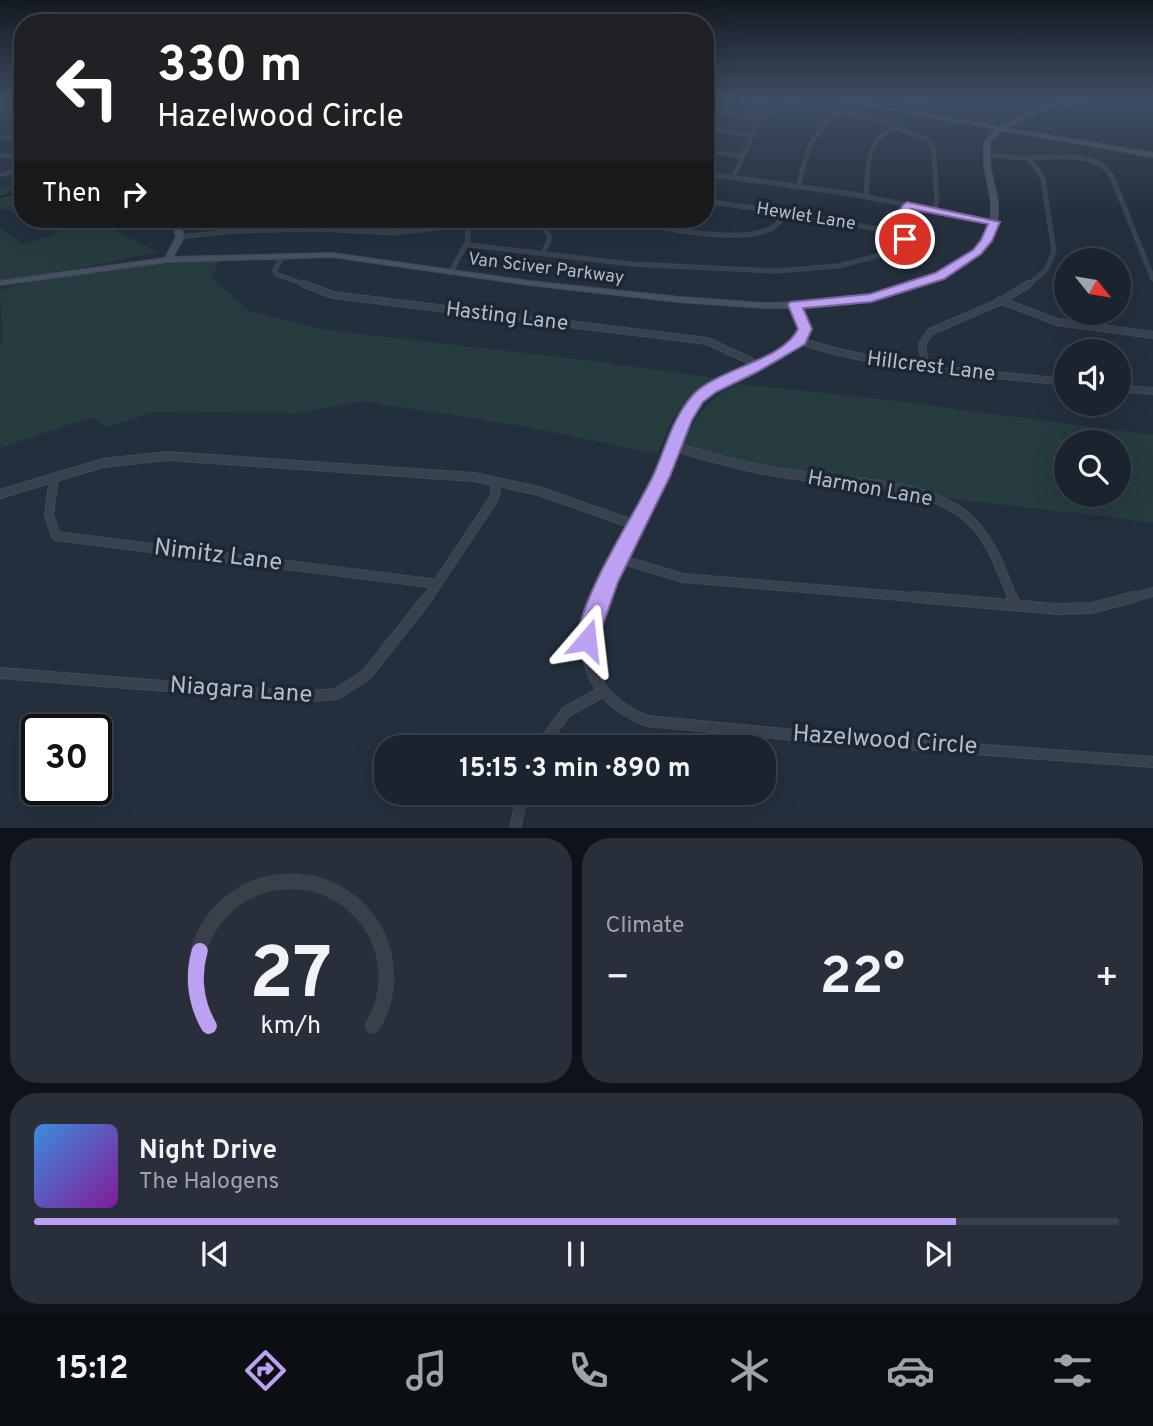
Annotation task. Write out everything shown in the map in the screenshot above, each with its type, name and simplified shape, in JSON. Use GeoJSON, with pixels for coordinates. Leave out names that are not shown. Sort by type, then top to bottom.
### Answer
{"type":"FeatureCollection","features":[{"type":"Feature","properties":{"kind":"street"},"geometry":{"type":"LineString","coordinates":[[733,178],[751,138]]}},
{"type":"Feature","properties":{"kind":"street"},"geometry":{"type":"LineString","coordinates":[[799,187],[811,138]]}},
{"type":"Feature","properties":{"kind":"street"},"geometry":{"type":"LineString","coordinates":[[866,197],[870,144],[876,138]]}},
{"type":"Feature","properties":{"kind":"street"},"geometry":{"type":"LineString","coordinates":[[923,138],[933,145],[937,200],[934,210]]}},
{"type":"Feature","properties":{"kind":"street"},"geometry":{"type":"LineString","coordinates":[[714,175],[866,197],[994,222],[993,189],[987,154],[987,142],[992,138]]}},
{"type":"Feature","properties":{"kind":"street"},"geometry":{"type":"LineString","coordinates":[[987,154],[1003,138]]}},
{"type":"Feature","properties":{"kind":"street"},"geometry":{"type":"LineString","coordinates":[[1052,138],[1153,155]]}},
{"type":"Feature","properties":{"kind":"street"},"geometry":{"type":"LineString","coordinates":[[714,152],[743,156]]}},
{"type":"Feature","properties":{"kind":"street"},"geometry":{"type":"LineString","coordinates":[[987,154],[1027,158],[1076,158],[1096,163],[1109,170],[1153,278]]}},
{"type":"Feature","properties":{"kind":"street"},"geometry":{"type":"LineString","coordinates":[[925,366],[922,344],[930,332],[1000,300],[1043,274],[1053,259],[1055,251],[1042,176],[1027,158]]}},
{"type":"Feature","properties":{"kind":"street","name":"Hewlet Lane"},"geometry":{"type":"LineString","coordinates":[[714,202],[907,234]]}},
{"type":"Feature","properties":{"kind":"street"},"geometry":{"type":"LineString","coordinates":[[469,245],[717,271],[783,271],[844,264],[879,255],[898,246],[907,234],[904,214],[907,205]]}},
{"type":"Feature","properties":{"kind":"street"},"geometry":{"type":"LineString","coordinates":[[680,228],[737,236],[771,229],[780,224],[786,213]]}},
{"type":"Feature","properties":{"kind":"street","name":"Van Sciver Parkway"},"geometry":{"type":"LineString","coordinates":[[0,283],[168,260],[332,255],[450,273],[699,302],[795,305],[871,298],[940,276],[977,252],[986,241],[994,222]]}},
{"type":"Feature","properties":{"kind":"street"},"geometry":{"type":"LineString","coordinates":[[168,260],[180,237],[178,228]]}},
{"type":"Feature","properties":{"kind":"street"},"geometry":{"type":"LineString","coordinates":[[180,237],[225,232],[316,229],[395,233],[428,228]]}},
{"type":"Feature","properties":{"kind":"street"},"geometry":{"type":"LineString","coordinates":[[450,273],[469,245],[470,228]]}},
{"type":"Feature","properties":{"kind":"street"},"geometry":{"type":"LineString","coordinates":[[543,253],[550,237],[546,228]]}},
{"type":"Feature","properties":{"kind":"street"},"geometry":{"type":"LineString","coordinates":[[137,263],[151,260],[176,246]]}},
{"type":"Feature","properties":{"kind":"street","name":"Hasting Lane"},"geometry":{"type":"LineString","coordinates":[[283,255],[275,270],[276,274],[333,295],[707,341],[733,350],[759,365]]}},
{"type":"Feature","properties":{"kind":"street"},"geometry":{"type":"LineString","coordinates":[[1000,300],[1034,317],[1056,324],[1153,335]]}},
{"type":"Feature","properties":{"kind":"street"},"geometry":{"type":"LineString","coordinates":[[795,305],[805,329],[800,341]]}},
{"type":"Feature","properties":{"kind":"street","name":"Hazelwood Circle"},"geometry":{"type":"LineString","coordinates":[[800,341],[702,394],[688,411],[662,476],[635,525],[595,611],[587,640],[591,671],[602,692],[629,715],[647,721],[859,741],[1153,762]]}},
{"type":"Feature","properties":{"kind":"street","name":"Hillcrest Lane"},"geometry":{"type":"LineString","coordinates":[[800,341],[843,355],[1054,381]]}},
{"type":"Feature","properties":{"kind":"street"},"geometry":{"type":"LineString","coordinates":[[1131,389],[1153,391]]}},
{"type":"Feature","properties":{"kind":"street","name":"Harmon Lane"},"geometry":{"type":"LineString","coordinates":[[672,446],[749,467],[920,494],[951,505],[964,514],[981,535],[1000,567],[1015,604]]}},
{"type":"Feature","properties":{"kind":"street"},"geometry":{"type":"LineString","coordinates":[[0,495],[109,461],[153,455],[474,477],[539,491],[635,525]]}},
{"type":"Feature","properties":{"kind":"street","name":"Nimitz Lane"},"geometry":{"type":"LineString","coordinates":[[54,478],[49,500],[49,522],[57,536],[439,584]]}},
{"type":"Feature","properties":{"kind":"street","name":"Niagara Lane"},"geometry":{"type":"LineString","coordinates":[[0,673],[326,697],[348,689],[367,674],[439,584],[493,500],[496,491],[494,482]]}},
{"type":"Feature","properties":{"kind":"street"},"geometry":{"type":"LineString","coordinates":[[620,559],[692,579],[1056,609],[1092,608],[1153,592]]}},
{"type":"Feature","properties":{"kind":"street"},"geometry":{"type":"LineString","coordinates":[[549,735],[566,712],[602,692]]}},
{"type":"Feature","properties":{"kind":"street"},"geometry":{"type":"LineString","coordinates":[[515,828],[520,805]]}},
{"type":"Feature","properties":{"kind":"green space"},"geometry":{"type":"Polygon","coordinates":[[[14,185],[14,211],[0,209],[0,187],[14,185]]]}},
{"type":"Feature","properties":{"kind":"green space"},"geometry":{"type":"Polygon","coordinates":[[[0,227],[23,245],[53,235],[61,228],[110,228],[158,252],[58,272],[47,264],[60,275],[0,281],[0,227]]]}},
{"type":"Feature","properties":{"kind":"green space"},"geometry":{"type":"Polygon","coordinates":[[[220,261],[211,277],[249,311],[326,330],[715,378],[685,402],[657,454],[523,426],[361,401],[299,413],[151,412],[107,428],[92,417],[0,448],[0,346],[3,344],[0,290],[80,272],[220,261]]]}},
{"type":"Feature","properties":{"kind":"green space"},"geometry":{"type":"Polygon","coordinates":[[[738,384],[881,399],[1115,430],[1054,430],[1054,507],[1131,507],[1131,432],[1153,435],[1153,523],[825,481],[754,467],[682,447],[704,409],[738,384]]]}},
{"type":"Feature","properties":{"kind":"waterway"},"geometry":{"type":"LineString","coordinates":[[0,197],[14,193]]}},
{"type":"Feature","properties":{"kind":"route"},"geometry":{"type":"LineString","coordinates":[[587,640],[590,624],[608,581],[662,476],[684,419],[698,399],[710,388],[752,369],[800,341],[805,329],[795,305],[871,298],[926,282],[962,264],[977,252],[986,241],[994,222],[907,205],[904,214],[908,231],[905,239]]}}]}
